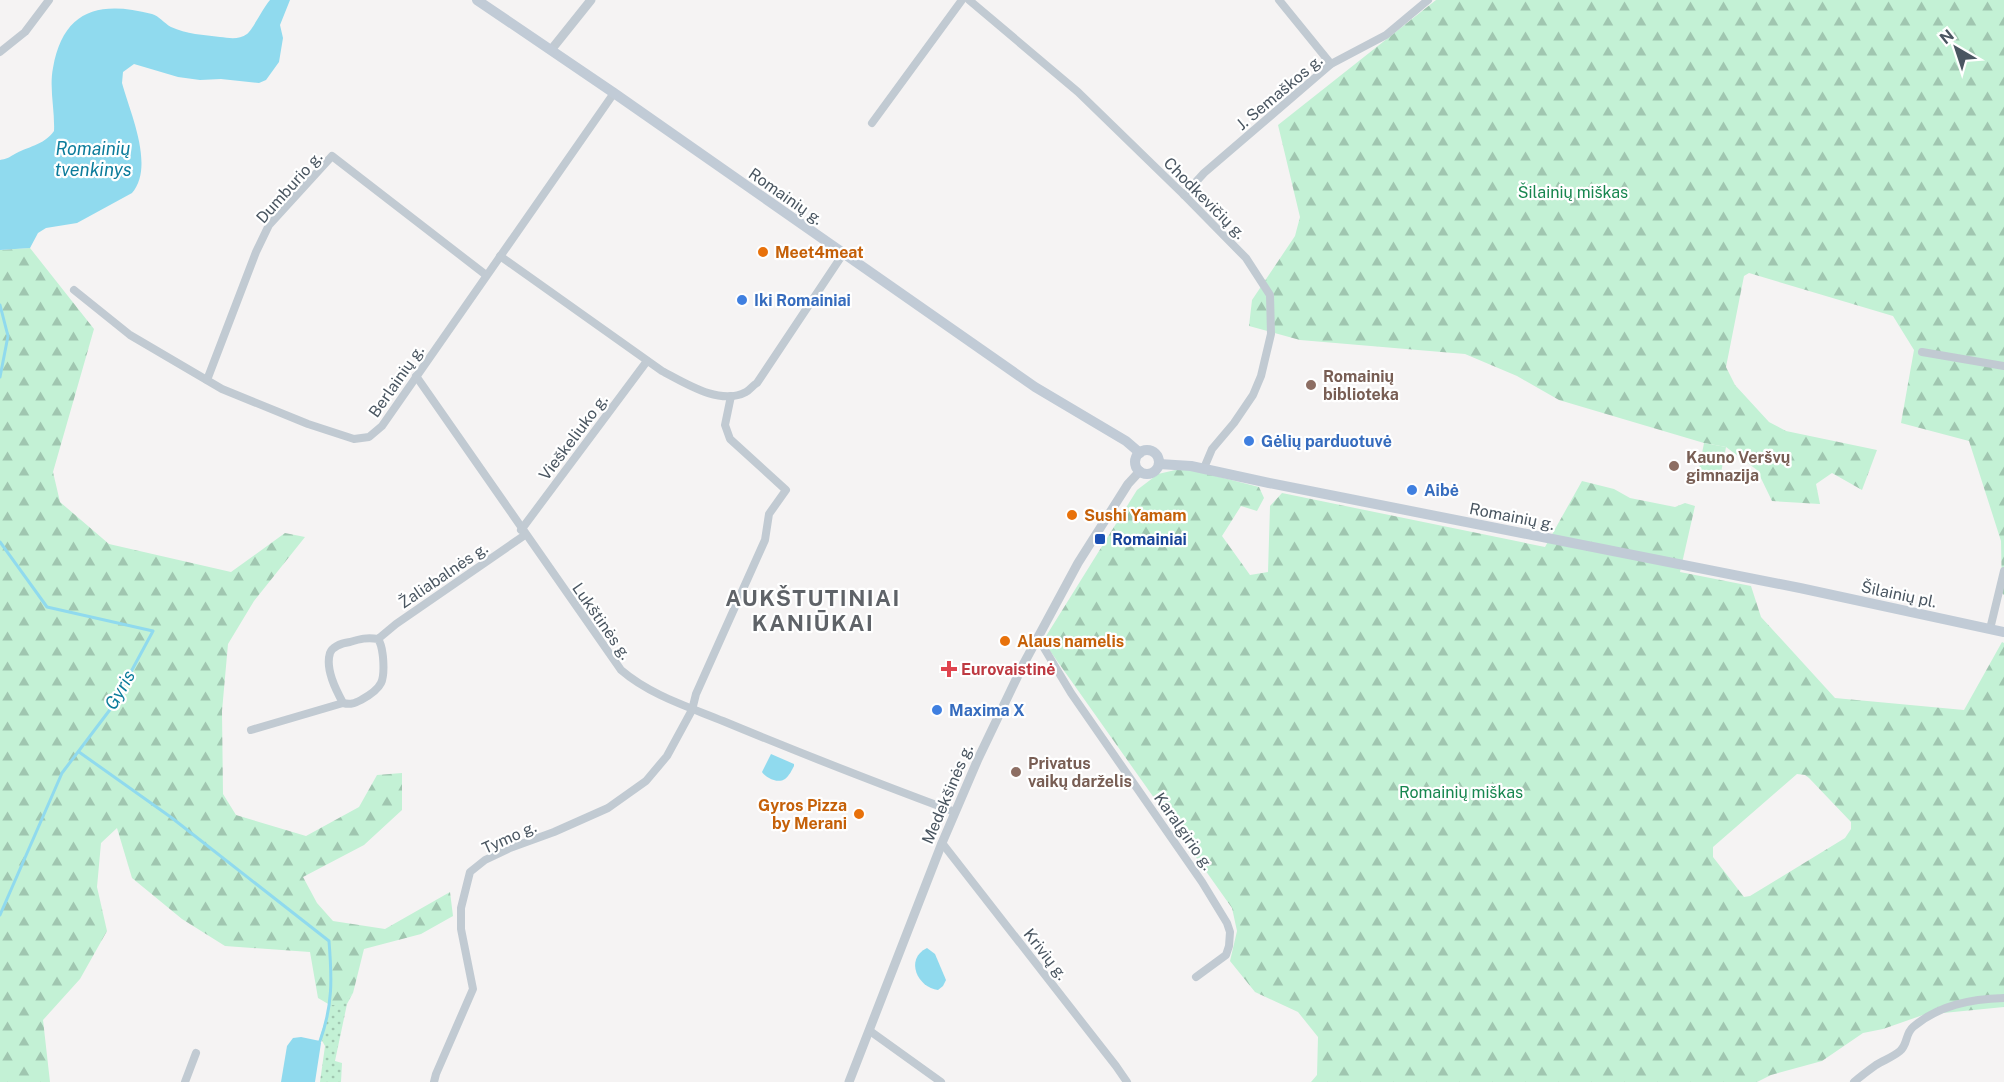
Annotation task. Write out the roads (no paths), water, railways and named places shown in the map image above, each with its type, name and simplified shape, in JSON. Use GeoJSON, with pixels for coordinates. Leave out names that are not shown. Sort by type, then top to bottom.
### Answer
{"type":"FeatureCollection","features":[{"type":"Feature","properties":{"kind":"main road","name":"Romainių g."},"geometry":{"type":"LineString","coordinates":[[477,0],[1035,387],[1126,441],[1140,453]]}},
{"type":"Feature","properties":{"kind":"main road"},"geometry":{"type":"LineString","coordinates":[[1151,450],[1158,456],[1159,464],[1151,473],[1140,471],[1136,464],[1140,453],[1151,450]]}},
{"type":"Feature","properties":{"kind":"main road","name":"Romainių g."},"geometry":{"type":"LineString","coordinates":[[1159,464],[1204,468],[1279,485],[1788,585]]}},
{"type":"Feature","properties":{"kind":"main road","name":"Šilainių pl."},"geometry":{"type":"LineString","coordinates":[[1788,585],[2004,632]]}},
{"type":"Feature","properties":{"kind":"street"},"geometry":{"type":"LineString","coordinates":[[0,52],[25,32],[49,0]]}},
{"type":"Feature","properties":{"kind":"street"},"geometry":{"type":"LineString","coordinates":[[551,50],[591,0]]}},
{"type":"Feature","properties":{"kind":"street"},"geometry":{"type":"LineString","coordinates":[[872,123],[962,0]]}},
{"type":"Feature","properties":{"kind":"street","name":"Chodkevičių g."},"geometry":{"type":"LineString","coordinates":[[969,0],[1078,92],[1184,195],[1246,258],[1270,295],[1271,334],[1261,376],[1234,423],[1212,449],[1204,468]]}},
{"type":"Feature","properties":{"kind":"street"},"geometry":{"type":"LineString","coordinates":[[1279,0],[1331,64]]}},
{"type":"Feature","properties":{"kind":"street","name":"J. Semaškos g."},"geometry":{"type":"LineString","coordinates":[[1184,195],[1204,173],[1331,64],[1386,35],[1428,0]]}},
{"type":"Feature","properties":{"kind":"street","name":"Berlainių g."},"geometry":{"type":"LineString","coordinates":[[74,290],[130,335],[222,389],[308,424],[354,439],[362,439],[382,426],[614,93]]}},
{"type":"Feature","properties":{"kind":"street","name":"Dumburio g."},"geometry":{"type":"LineString","coordinates":[[207,380],[256,252],[269,225],[332,156],[486,275]]}},
{"type":"Feature","properties":{"kind":"street"},"geometry":{"type":"LineString","coordinates":[[500,255],[647,361],[686,384],[720,396],[731,396],[746,392],[757,382],[843,254]]}},
{"type":"Feature","properties":{"kind":"street"},"geometry":{"type":"LineString","coordinates":[[1922,352],[2004,366]]}},
{"type":"Feature","properties":{"kind":"street","name":"Vieškeliuko g."},"geometry":{"type":"LineString","coordinates":[[523,533],[647,361]]}},
{"type":"Feature","properties":{"kind":"street","name":"Lukštinės g."},"geometry":{"type":"LineString","coordinates":[[416,376],[523,533],[621,670],[632,680],[692,710],[862,778],[955,812]]}},
{"type":"Feature","properties":{"kind":"street","name":"Tymo g."},"geometry":{"type":"LineString","coordinates":[[435,1082],[436,1074],[473,989],[461,929],[461,908],[470,872],[484,860],[608,808],[646,781],[667,756],[692,710],[696,694],[765,540],[769,514],[786,490],[730,439],[725,425],[731,396]]}},
{"type":"Feature","properties":{"kind":"street","name":"Medekšinės g."},"geometry":{"type":"LineString","coordinates":[[849,1082],[942,843],[978,759],[1078,563],[1128,484],[1140,471]]}},
{"type":"Feature","properties":{"kind":"street","name":"Žaliabalnės g."},"geometry":{"type":"LineString","coordinates":[[378,639],[523,533]]}},
{"type":"Feature","properties":{"kind":"street"},"geometry":{"type":"LineString","coordinates":[[1990,629],[2004,572]]}},
{"type":"Feature","properties":{"kind":"street"},"geometry":{"type":"LineString","coordinates":[[1997,599],[2004,606]]}},
{"type":"Feature","properties":{"kind":"street"},"geometry":{"type":"LineString","coordinates":[[251,730],[343,703],[355,704],[373,693],[381,684],[384,675],[381,646],[378,639],[365,637],[340,644],[330,654],[330,672],[336,691],[343,703]]}},
{"type":"Feature","properties":{"kind":"street","name":"Karalgirio g."},"geometry":{"type":"LineString","coordinates":[[1038,638],[1071,693],[1202,882],[1227,923],[1230,932],[1226,955],[1196,977]]}},
{"type":"Feature","properties":{"kind":"street","name":"Krivių g."},"geometry":{"type":"LineString","coordinates":[[942,843],[1127,1082]]}},
{"type":"Feature","properties":{"kind":"street"},"geometry":{"type":"LineString","coordinates":[[1854,1082],[1899,1052],[1906,1046],[1908,1032],[1939,1010],[1973,1000],[2004,998]]}},
{"type":"Feature","properties":{"kind":"street"},"geometry":{"type":"LineString","coordinates":[[870,1031],[941,1082]]}},
{"type":"Feature","properties":{"kind":"street"},"geometry":{"type":"LineString","coordinates":[[185,1082],[196,1053]]}},
{"type":"Feature","properties":{"kind":"water","name":"Romainių tvenkinys"},"geometry":{"type":"Polygon","coordinates":[[[270,0],[290,0],[280,25],[283,38],[279,62],[266,80],[259,83],[221,79],[200,80],[178,77],[134,64],[123,72],[122,83],[135,124],[141,154],[139,182],[132,193],[77,223],[46,228],[38,233],[30,248],[0,250],[0,160],[40,143],[54,131],[53,68],[58,49],[74,22],[86,14],[100,10],[133,10],[155,15],[171,27],[183,31],[237,38],[247,34],[270,0]]]}},
{"type":"Feature","properties":{"kind":"water"},"geometry":{"type":"Polygon","coordinates":[[[771,754],[794,764],[785,779],[772,780],[762,772],[771,754]]]}},
{"type":"Feature","properties":{"kind":"water"},"geometry":{"type":"Polygon","coordinates":[[[927,948],[935,954],[946,980],[938,990],[925,984],[916,972],[916,959],[927,948]]]}},
{"type":"Feature","properties":{"kind":"water"},"geometry":{"type":"Polygon","coordinates":[[[301,1037],[321,1043],[315,1082],[281,1082],[287,1046],[293,1038],[301,1037]]]}},
{"type":"Feature","properties":{"kind":"waterway","name":"Gyris"},"geometry":{"type":"LineString","coordinates":[[0,305],[8,336],[0,377]]}},
{"type":"Feature","properties":{"kind":"waterway","name":"Gyris"},"geometry":{"type":"LineString","coordinates":[[0,542],[47,607],[153,631],[112,707],[62,773],[0,915]]}},
{"type":"Feature","properties":{"kind":"waterway"},"geometry":{"type":"LineString","coordinates":[[79,752],[172,818],[329,941],[330,991],[320,1041]]}},
{"type":"Feature","properties":{"kind":"place","name":"Meet4meat"},"geometry":{"type":"Point","coordinates":[763,252]}},
{"type":"Feature","properties":{"kind":"place","name":"Iki Romainiai"},"geometry":{"type":"Point","coordinates":[742,300]}},
{"type":"Feature","properties":{"kind":"place","name":"Romainių biblioteka"},"geometry":{"type":"Point","coordinates":[1311,385]}},
{"type":"Feature","properties":{"kind":"place","name":"Gėlių parduotuvė"},"geometry":{"type":"Point","coordinates":[1249,441]}},
{"type":"Feature","properties":{"kind":"place","name":"Kauno Veršvų gimnazija"},"geometry":{"type":"Point","coordinates":[1674,466]}},
{"type":"Feature","properties":{"kind":"place","name":"Aibė"},"geometry":{"type":"Point","coordinates":[1412,490]}},
{"type":"Feature","properties":{"kind":"place","name":"Sushi Yamam"},"geometry":{"type":"Point","coordinates":[1072,515]}},
{"type":"Feature","properties":{"kind":"place","name":"Romainiai"},"geometry":{"type":"Point","coordinates":[1100,539]}},
{"type":"Feature","properties":{"kind":"place","name":"Alaus namelis"},"geometry":{"type":"Point","coordinates":[1005,641]}},
{"type":"Feature","properties":{"kind":"place","name":"Eurovaistinė"},"geometry":{"type":"Point","coordinates":[949,669]}},
{"type":"Feature","properties":{"kind":"place","name":"Maxima X"},"geometry":{"type":"Point","coordinates":[937,710]}},
{"type":"Feature","properties":{"kind":"place","name":"Privatus vaikų darželis"},"geometry":{"type":"Point","coordinates":[1016,772]}},
{"type":"Feature","properties":{"kind":"place","name":"Gyros Pizza by Merani"},"geometry":{"type":"Point","coordinates":[859,814]}},
{"type":"Feature","properties":{"kind":"district","name":"AUKŠTUTINIAI KANIŪKAI"},"geometry":{"type":"Point","coordinates":[813,610]}},
{"type":"Feature","properties":{"kind":"park label","name":"Šilainių miškas"},"geometry":{"type":"Point","coordinates":[1573,192]}},
{"type":"Feature","properties":{"kind":"park label","name":"Romainių miškas"},"geometry":{"type":"Point","coordinates":[1461,792]}}]}
